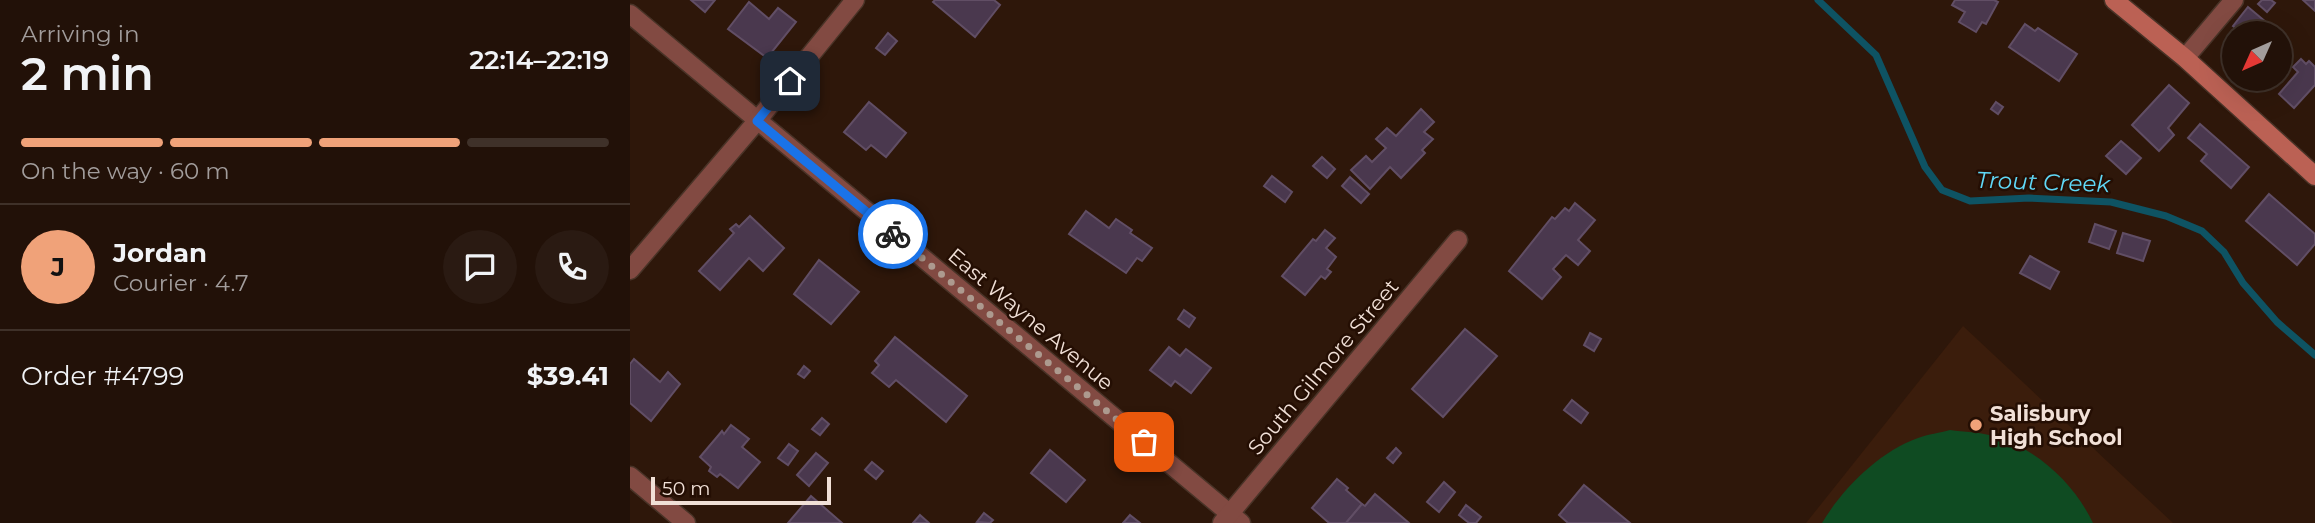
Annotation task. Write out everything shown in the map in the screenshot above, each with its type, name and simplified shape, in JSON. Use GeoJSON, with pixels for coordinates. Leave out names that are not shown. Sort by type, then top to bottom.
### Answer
{"type":"FeatureCollection","features":[{"type":"Feature","properties":{"kind":"main road"},"geometry":{"type":"LineString","coordinates":[[2114,0],[2185,58],[2315,176]]}},
{"type":"Feature","properties":{"kind":"street"},"geometry":{"type":"LineString","coordinates":[[630,270],[757,121],[855,0]]}},
{"type":"Feature","properties":{"kind":"street"},"geometry":{"type":"LineString","coordinates":[[2185,58],[2234,0]]}},
{"type":"Feature","properties":{"kind":"street","name":"East Wayne Avenue"},"geometry":{"type":"LineString","coordinates":[[630,14],[1231,520]]}},
{"type":"Feature","properties":{"kind":"street","name":"South Gilmore Street"},"geometry":{"type":"LineString","coordinates":[[1231,520],[1458,240]]}},
{"type":"Feature","properties":{"kind":"street"},"geometry":{"type":"LineString","coordinates":[[630,476],[686,523]]}},
{"type":"Feature","properties":{"kind":"shaded area","name":"Salisbury High School"},"geometry":{"type":"Polygon","coordinates":[[[1963,326],[2173,523],[1806,523],[1963,326]]]}},
{"type":"Feature","properties":{"kind":"green space"},"geometry":{"type":"Polygon","coordinates":[[[1950,430],[1993,436],[2039,458],[2075,494],[2093,523],[1822,523],[1851,484],[1876,462],[1904,444],[1926,435],[1950,430]]]}},
{"type":"Feature","properties":{"kind":"building"},"geometry":{"type":"Polygon","coordinates":[[[691,0],[715,0],[705,12],[691,0]]]}},
{"type":"Feature","properties":{"kind":"building"},"geometry":{"type":"Polygon","coordinates":[[[994,0],[1000,5],[975,37],[933,2],[994,0]]]}},
{"type":"Feature","properties":{"kind":"building"},"geometry":{"type":"Polygon","coordinates":[[[1955,0],[1998,2],[1986,24],[1982,22],[1976,32],[1959,22],[1965,12],[1952,5],[1955,0]]]}},
{"type":"Feature","properties":{"kind":"building"},"geometry":{"type":"Polygon","coordinates":[[[2262,0],[2275,3],[2267,12],[2258,4],[2262,0]]]}},
{"type":"Feature","properties":{"kind":"building"},"geometry":{"type":"Polygon","coordinates":[[[2303,0],[2315,0],[2315,11],[2303,0]]]}},
{"type":"Feature","properties":{"kind":"building"},"geometry":{"type":"Polygon","coordinates":[[[749,2],[769,19],[778,8],[796,22],[767,58],[728,29],[749,2]]]}},
{"type":"Feature","properties":{"kind":"building"},"geometry":{"type":"Polygon","coordinates":[[[2248,7],[2265,21],[2237,21],[2248,7]]]}},
{"type":"Feature","properties":{"kind":"building"},"geometry":{"type":"Polygon","coordinates":[[[2025,24],[2035,31],[2038,28],[2077,54],[2059,81],[2009,47],[2025,24]]]}},
{"type":"Feature","properties":{"kind":"building"},"geometry":{"type":"Polygon","coordinates":[[[888,33],[897,41],[885,55],[876,48],[888,33]]]}},
{"type":"Feature","properties":{"kind":"building"},"geometry":{"type":"Polygon","coordinates":[[[2301,59],[2306,64],[2309,61],[2315,67],[2315,85],[2294,108],[2279,94],[2282,91],[2292,91],[2292,79],[2298,72],[2293,67],[2301,59]]]}},
{"type":"Feature","properties":{"kind":"building"},"geometry":{"type":"Polygon","coordinates":[[[2169,85],[2189,103],[2168,128],[2174,135],[2159,151],[2132,125],[2169,85]]]}},
{"type":"Feature","properties":{"kind":"building"},"geometry":{"type":"Polygon","coordinates":[[[869,102],[906,133],[886,157],[871,145],[866,150],[844,132],[869,102]]]}},
{"type":"Feature","properties":{"kind":"building"},"geometry":{"type":"Polygon","coordinates":[[[1996,102],[2003,107],[1998,114],[1991,109],[1996,102]]]}},
{"type":"Feature","properties":{"kind":"building"},"geometry":{"type":"Polygon","coordinates":[[[1421,109],[1434,122],[1424,132],[1433,139],[1422,150],[1425,153],[1401,178],[1390,167],[1370,189],[1351,170],[1366,156],[1372,162],[1386,148],[1376,139],[1387,128],[1396,136],[1421,109]]]}},
{"type":"Feature","properties":{"kind":"building"},"geometry":{"type":"Polygon","coordinates":[[[2200,124],[2249,167],[2231,188],[2201,161],[2207,154],[2188,138],[2200,124]]]}},
{"type":"Feature","properties":{"kind":"building"},"geometry":{"type":"Polygon","coordinates":[[[2121,141],[2141,158],[2126,174],[2106,156],[2121,141]]]}},
{"type":"Feature","properties":{"kind":"building"},"geometry":{"type":"Polygon","coordinates":[[[1322,157],[1335,169],[1327,178],[1313,166],[1322,157]]]}},
{"type":"Feature","properties":{"kind":"building"},"geometry":{"type":"Polygon","coordinates":[[[1272,176],[1292,192],[1285,202],[1264,186],[1272,176]]]}},
{"type":"Feature","properties":{"kind":"building"},"geometry":{"type":"Polygon","coordinates":[[[1350,177],[1369,194],[1361,203],[1342,186],[1350,177]]]}},
{"type":"Feature","properties":{"kind":"building"},"geometry":{"type":"Polygon","coordinates":[[[2269,194],[2315,234],[2315,244],[2297,265],[2246,221],[2269,194]]]}},
{"type":"Feature","properties":{"kind":"building"},"geometry":{"type":"Polygon","coordinates":[[[1575,203],[1595,220],[1578,240],[1590,251],[1578,265],[1566,255],[1553,269],[1561,277],[1542,299],[1509,271],[1552,217],[1555,219],[1565,208],[1569,211],[1575,203]]]}},
{"type":"Feature","properties":{"kind":"building"},"geometry":{"type":"Polygon","coordinates":[[[1086,211],[1109,228],[1116,219],[1132,230],[1130,233],[1152,248],[1142,261],[1137,258],[1126,273],[1069,234],[1086,211]]]}},
{"type":"Feature","properties":{"kind":"building"},"geometry":{"type":"Polygon","coordinates":[[[750,216],[784,248],[763,271],[749,258],[720,290],[699,271],[734,233],[730,229],[736,224],[739,227],[750,216]]]}},
{"type":"Feature","properties":{"kind":"building"},"geometry":{"type":"Polygon","coordinates":[[[2095,224],[2116,231],[2109,249],[2089,242],[2095,224]]]}},
{"type":"Feature","properties":{"kind":"building"},"geometry":{"type":"Polygon","coordinates":[[[1325,230],[1335,238],[1326,248],[1336,257],[1327,269],[1331,272],[1325,279],[1321,276],[1305,295],[1282,276],[1313,239],[1316,241],[1325,230]]]}},
{"type":"Feature","properties":{"kind":"building"},"geometry":{"type":"Polygon","coordinates":[[[2123,233],[2150,241],[2143,261],[2117,253],[2123,233]]]}},
{"type":"Feature","properties":{"kind":"building"},"geometry":{"type":"Polygon","coordinates":[[[2030,256],[2059,272],[2050,289],[2020,273],[2030,256]]]}},
{"type":"Feature","properties":{"kind":"building"},"geometry":{"type":"Polygon","coordinates":[[[819,260],[859,292],[831,324],[794,294],[819,260]]]}},
{"type":"Feature","properties":{"kind":"building"},"geometry":{"type":"Polygon","coordinates":[[[1184,310],[1195,318],[1189,327],[1178,319],[1184,310]]]}},
{"type":"Feature","properties":{"kind":"building"},"geometry":{"type":"Polygon","coordinates":[[[1465,329],[1497,356],[1443,417],[1412,389],[1465,329]]]}},
{"type":"Feature","properties":{"kind":"building"},"geometry":{"type":"Polygon","coordinates":[[[1590,333],[1601,339],[1594,351],[1584,345],[1590,333]]]}},
{"type":"Feature","properties":{"kind":"building"},"geometry":{"type":"Polygon","coordinates":[[[895,337],[967,396],[946,422],[896,380],[889,387],[872,373],[879,365],[875,361],[895,337]]]}},
{"type":"Feature","properties":{"kind":"building"},"geometry":{"type":"Polygon","coordinates":[[[1169,347],[1180,356],[1186,349],[1211,368],[1191,393],[1175,381],[1171,386],[1150,370],[1169,347]]]}},
{"type":"Feature","properties":{"kind":"building"},"geometry":{"type":"Polygon","coordinates":[[[634,359],[660,382],[668,372],[680,384],[651,421],[630,403],[630,364],[634,359]]]}},
{"type":"Feature","properties":{"kind":"building"},"geometry":{"type":"Polygon","coordinates":[[[804,366],[810,371],[804,378],[798,374],[804,366]]]}},
{"type":"Feature","properties":{"kind":"building"},"geometry":{"type":"Polygon","coordinates":[[[1572,400],[1588,413],[1581,423],[1564,410],[1572,400]]]}},
{"type":"Feature","properties":{"kind":"building"},"geometry":{"type":"Polygon","coordinates":[[[822,418],[829,424],[820,435],[812,429],[822,418]]]}},
{"type":"Feature","properties":{"kind":"building"},"geometry":{"type":"Polygon","coordinates":[[[731,425],[749,439],[742,447],[760,462],[738,488],[720,474],[717,477],[709,471],[711,467],[700,457],[722,431],[724,434],[731,425]]]}},
{"type":"Feature","properties":{"kind":"building"},"geometry":{"type":"Polygon","coordinates":[[[789,444],[798,451],[788,465],[778,458],[789,444]]]}},
{"type":"Feature","properties":{"kind":"building"},"geometry":{"type":"Polygon","coordinates":[[[1396,448],[1401,453],[1393,463],[1387,458],[1396,448]]]}},
{"type":"Feature","properties":{"kind":"building"},"geometry":{"type":"Polygon","coordinates":[[[1050,450],[1085,480],[1066,502],[1031,473],[1050,450]]]}},
{"type":"Feature","properties":{"kind":"building"},"geometry":{"type":"Polygon","coordinates":[[[816,453],[828,463],[809,486],[797,475],[816,453]]]}},
{"type":"Feature","properties":{"kind":"building"},"geometry":{"type":"Polygon","coordinates":[[[872,462],[883,471],[876,479],[865,470],[872,462]]]}},
{"type":"Feature","properties":{"kind":"building"},"geometry":{"type":"Polygon","coordinates":[[[1337,479],[1362,504],[1346,523],[1329,523],[1312,508],[1337,479]]]}},
{"type":"Feature","properties":{"kind":"building"},"geometry":{"type":"Polygon","coordinates":[[[1444,482],[1455,492],[1439,512],[1427,502],[1444,482]]]}},
{"type":"Feature","properties":{"kind":"building"},"geometry":{"type":"Polygon","coordinates":[[[1584,485],[1630,523],[1568,523],[1559,515],[1584,485]]]}},
{"type":"Feature","properties":{"kind":"building"},"geometry":{"type":"Polygon","coordinates":[[[1375,494],[1409,523],[1346,523],[1362,504],[1365,506],[1375,494]]]}},
{"type":"Feature","properties":{"kind":"building"},"geometry":{"type":"Polygon","coordinates":[[[811,496],[842,523],[788,523],[811,496]]]}},
{"type":"Feature","properties":{"kind":"building"},"geometry":{"type":"Polygon","coordinates":[[[1466,505],[1481,517],[1476,523],[1469,523],[1459,515],[1466,505]]]}},
{"type":"Feature","properties":{"kind":"building"},"geometry":{"type":"Polygon","coordinates":[[[984,513],[993,520],[990,523],[977,522],[984,513]]]}},
{"type":"Feature","properties":{"kind":"building"},"geometry":{"type":"Polygon","coordinates":[[[920,515],[929,523],[913,523],[920,515]]]}},
{"type":"Feature","properties":{"kind":"building"},"geometry":{"type":"Polygon","coordinates":[[[1130,515],[1140,523],[1123,523],[1130,515]]]}},
{"type":"Feature","properties":{"kind":"waterway","name":"Trout Creek"},"geometry":{"type":"LineString","coordinates":[[1818,0],[1876,55],[1925,167],[1942,190],[1970,201],[2029,198],[2111,202],[2166,216],[2202,231],[2224,252],[2243,283],[2277,322],[2315,355]]}},
{"type":"Feature","properties":{"kind":"way so far"},"geometry":{"type":"LineString","coordinates":[[893,234],[1144,442]]}},
{"type":"Feature","properties":{"kind":"place","name":"Salisbury High School"},"geometry":{"type":"Point","coordinates":[1976,425]}},
{"type":"Feature","properties":{"kind":"route"},"geometry":{"type":"LineString","coordinates":[[790,81],[757,121],[893,234]]}}]}
